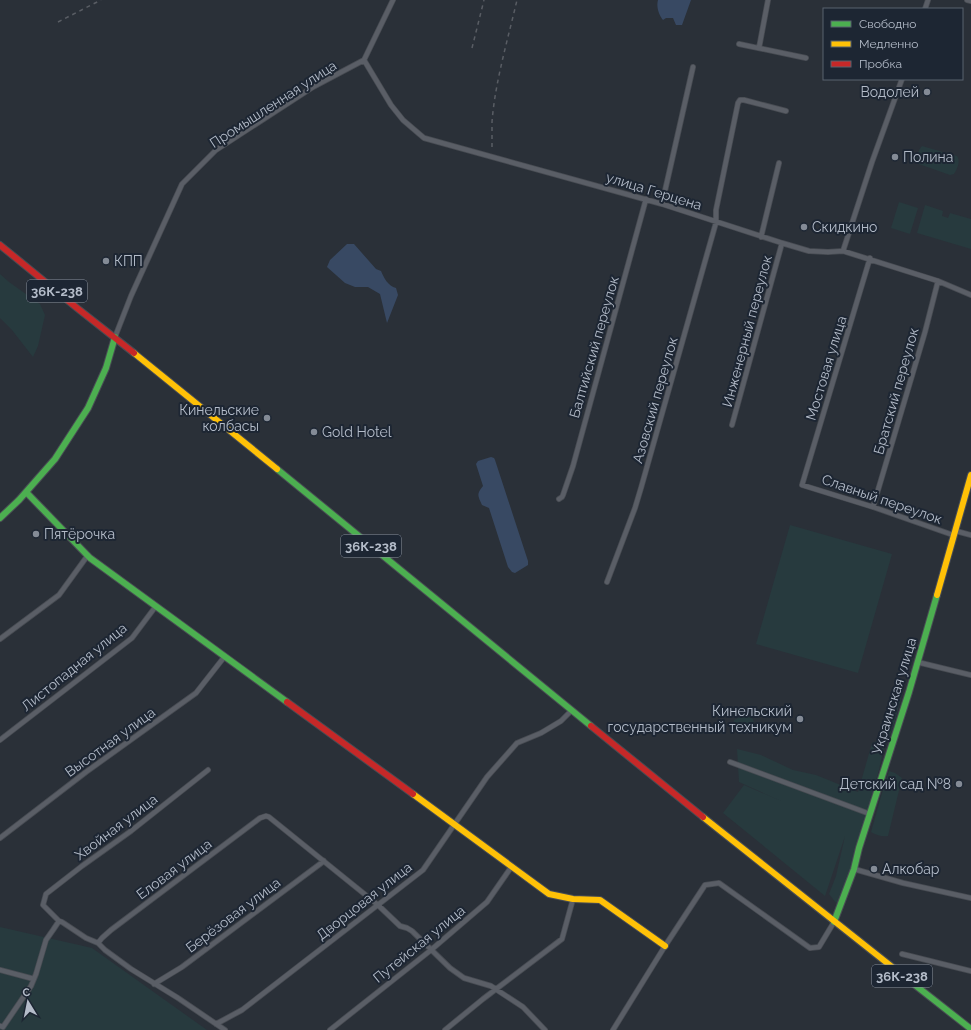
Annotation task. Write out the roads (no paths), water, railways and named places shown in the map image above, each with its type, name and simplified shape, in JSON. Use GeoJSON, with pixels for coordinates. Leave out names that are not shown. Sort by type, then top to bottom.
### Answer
{"type":"FeatureCollection","features":[{"type":"Feature","properties":{"kind":"main road","name":"36К-238"},"geometry":{"type":"LineString","coordinates":[[0,245],[115,337],[626,755],[884,962],[971,1029]]}},
{"type":"Feature","properties":{"kind":"main road"},"geometry":{"type":"LineString","coordinates":[[0,518],[26,492],[55,459],[88,408],[106,368],[115,337]]}},
{"type":"Feature","properties":{"kind":"main road","name":"Украинская улица"},"geometry":{"type":"LineString","coordinates":[[834,922],[854,869],[859,848],[909,692],[971,475]]}},
{"type":"Feature","properties":{"kind":"main road"},"geometry":{"type":"LineString","coordinates":[[26,492],[88,555],[549,894],[573,900],[600,900],[665,946]]}},
{"type":"Feature","properties":{"kind":"street"},"geometry":{"type":"LineString","coordinates":[[364,60],[393,0]]}},
{"type":"Feature","properties":{"kind":"street"},"geometry":{"type":"LineString","coordinates":[[759,48],[768,0]]}},
{"type":"Feature","properties":{"kind":"street"},"geometry":{"type":"LineString","coordinates":[[967,0],[971,1]]}},
{"type":"Feature","properties":{"kind":"street"},"geometry":{"type":"LineString","coordinates":[[739,44],[806,58]]}},
{"type":"Feature","properties":{"kind":"street","name":"улица Герцена"},"geometry":{"type":"LineString","coordinates":[[364,60],[391,105],[403,120],[424,138],[646,199],[782,244],[809,250],[828,252],[843,251],[870,258],[938,281],[971,295]]}},
{"type":"Feature","properties":{"kind":"street","name":"Промышленная улица"},"geometry":{"type":"LineString","coordinates":[[115,337],[131,296],[182,184],[216,150],[313,88],[364,60]]}},
{"type":"Feature","properties":{"kind":"street"},"geometry":{"type":"LineString","coordinates":[[662,204],[693,68]]}},
{"type":"Feature","properties":{"kind":"street"},"geometry":{"type":"LineString","coordinates":[[843,251],[872,162],[902,80]]}},
{"type":"Feature","properties":{"kind":"street","name":"Азовский переулок"},"geometry":{"type":"LineString","coordinates":[[607,582],[635,508],[716,222],[716,210],[738,103],[740,100],[744,100],[786,111]]}},
{"type":"Feature","properties":{"kind":"street"},"geometry":{"type":"LineString","coordinates":[[760,237],[779,163]]}},
{"type":"Feature","properties":{"kind":"street","name":"Балтийский переулок"},"geometry":{"type":"LineString","coordinates":[[559,499],[563,495],[573,466],[646,199]]}},
{"type":"Feature","properties":{"kind":"street","name":"Инженерный переулок"},"geometry":{"type":"LineString","coordinates":[[732,425],[782,244]]}},
{"type":"Feature","properties":{"kind":"street","name":"Мостовая улица"},"geometry":{"type":"LineString","coordinates":[[802,485],[870,258]]}},
{"type":"Feature","properties":{"kind":"street","name":"Братский переулок"},"geometry":{"type":"LineString","coordinates":[[873,507],[925,332],[938,281]]}},
{"type":"Feature","properties":{"kind":"street","name":"Славный переулок"},"geometry":{"type":"LineString","coordinates":[[802,485],[954,533],[971,535]]}},
{"type":"Feature","properties":{"kind":"street"},"geometry":{"type":"LineString","coordinates":[[0,639],[59,595],[88,555]]}},
{"type":"Feature","properties":{"kind":"street","name":"Листопадная улица"},"geometry":{"type":"LineString","coordinates":[[0,740],[132,638],[156,606]]}},
{"type":"Feature","properties":{"kind":"street","name":"Высотная улица"},"geometry":{"type":"LineString","coordinates":[[0,838],[86,772],[196,693],[225,656]]}},
{"type":"Feature","properties":{"kind":"street"},"geometry":{"type":"LineString","coordinates":[[917,662],[971,675]]}},
{"type":"Feature","properties":{"kind":"street","name":"Дворцовая улица"},"geometry":{"type":"LineString","coordinates":[[216,1024],[242,1010],[423,870],[487,777],[517,743],[541,733],[561,721],[572,710]]}},
{"type":"Feature","properties":{"kind":"street"},"geometry":{"type":"LineString","coordinates":[[730,762],[870,814]]}},
{"type":"Feature","properties":{"kind":"street","name":"Хвойная улица"},"geometry":{"type":"LineString","coordinates":[[59,922],[43,905],[46,894],[131,831],[208,770]]}},
{"type":"Feature","properties":{"kind":"street","name":"Еловая улица"},"geometry":{"type":"LineString","coordinates":[[98,943],[111,930],[260,818],[266,816],[270,817],[324,861]]}},
{"type":"Feature","properties":{"kind":"street"},"geometry":{"type":"LineString","coordinates":[[324,861],[378,905],[400,926],[412,931],[450,968],[464,978],[491,986],[496,989],[523,1007],[545,1030]]}},
{"type":"Feature","properties":{"kind":"street","name":"Берёзовая улица"},"geometry":{"type":"LineString","coordinates":[[154,984],[188,962],[324,861]]}},
{"type":"Feature","properties":{"kind":"street","name":"Путейская улица"},"geometry":{"type":"LineString","coordinates":[[330,1030],[431,950],[487,902],[512,866]]}},
{"type":"Feature","properties":{"kind":"street"},"geometry":{"type":"LineString","coordinates":[[854,869],[903,883],[971,898]]}},
{"type":"Feature","properties":{"kind":"street"},"geometry":{"type":"LineString","coordinates":[[613,1030],[665,946],[706,885],[719,883],[810,948],[819,947],[834,922]]}},
{"type":"Feature","properties":{"kind":"street"},"geometry":{"type":"LineString","coordinates":[[445,1030],[562,939],[573,900]]}},
{"type":"Feature","properties":{"kind":"street"},"geometry":{"type":"LineString","coordinates":[[0,1026],[3,1027],[31,986],[46,940],[59,922],[62,922],[86,938],[98,943],[131,969],[225,1030]]}},
{"type":"Feature","properties":{"kind":"street"},"geometry":{"type":"LineString","coordinates":[[902,954],[971,970]]}},
{"type":"Feature","properties":{"kind":"street"},"geometry":{"type":"LineString","coordinates":[[0,970],[34,979]]}},
{"type":"Feature","properties":{"kind":"water"},"geometry":{"type":"Polygon","coordinates":[[[658,0],[691,0],[682,25],[676,25],[673,18],[666,18],[663,20],[658,11],[658,0]]]}},
{"type":"Feature","properties":{"kind":"water"},"geometry":{"type":"Polygon","coordinates":[[[347,244],[354,244],[376,269],[381,271],[389,284],[396,288],[398,295],[387,323],[380,294],[368,287],[355,287],[345,283],[327,267],[330,260],[347,244]]]}},
{"type":"Feature","properties":{"kind":"water"},"geometry":{"type":"Polygon","coordinates":[[[491,457],[495,460],[528,561],[528,565],[515,573],[508,567],[489,508],[482,505],[479,497],[479,491],[483,486],[476,464],[478,461],[491,457]]]}},
{"type":"Feature","properties":{"kind":"railway"},"geometry":{"type":"LineString","coordinates":[[58,22],[101,0]]}},
{"type":"Feature","properties":{"kind":"railway"},"geometry":{"type":"LineString","coordinates":[[472,48],[484,0]]}},
{"type":"Feature","properties":{"kind":"railway"},"geometry":{"type":"LineString","coordinates":[[492,147],[492,122],[496,92],[517,0]]}},
{"type":"Feature","properties":{"kind":"place","name":"Водолей"},"geometry":{"type":"Point","coordinates":[927,92]}},
{"type":"Feature","properties":{"kind":"place","name":"Полина"},"geometry":{"type":"Point","coordinates":[895,157]}},
{"type":"Feature","properties":{"kind":"place","name":"Скидкино"},"geometry":{"type":"Point","coordinates":[804,227]}},
{"type":"Feature","properties":{"kind":"place","name":"КПП"},"geometry":{"type":"Point","coordinates":[106,261]}},
{"type":"Feature","properties":{"kind":"place","name":"Кинельские колбасы"},"geometry":{"type":"Point","coordinates":[267,418]}},
{"type":"Feature","properties":{"kind":"place","name":"Gold Hotel"},"geometry":{"type":"Point","coordinates":[314,432]}},
{"type":"Feature","properties":{"kind":"place","name":"Пятёрочка"},"geometry":{"type":"Point","coordinates":[36,534]}},
{"type":"Feature","properties":{"kind":"place","name":"Кинельский государственный техникум"},"geometry":{"type":"Point","coordinates":[800,719]}},
{"type":"Feature","properties":{"kind":"place","name":"Детский сад №8"},"geometry":{"type":"Point","coordinates":[959,784]}},
{"type":"Feature","properties":{"kind":"place","name":"Алкобар"},"geometry":{"type":"Point","coordinates":[874,869]}}]}
